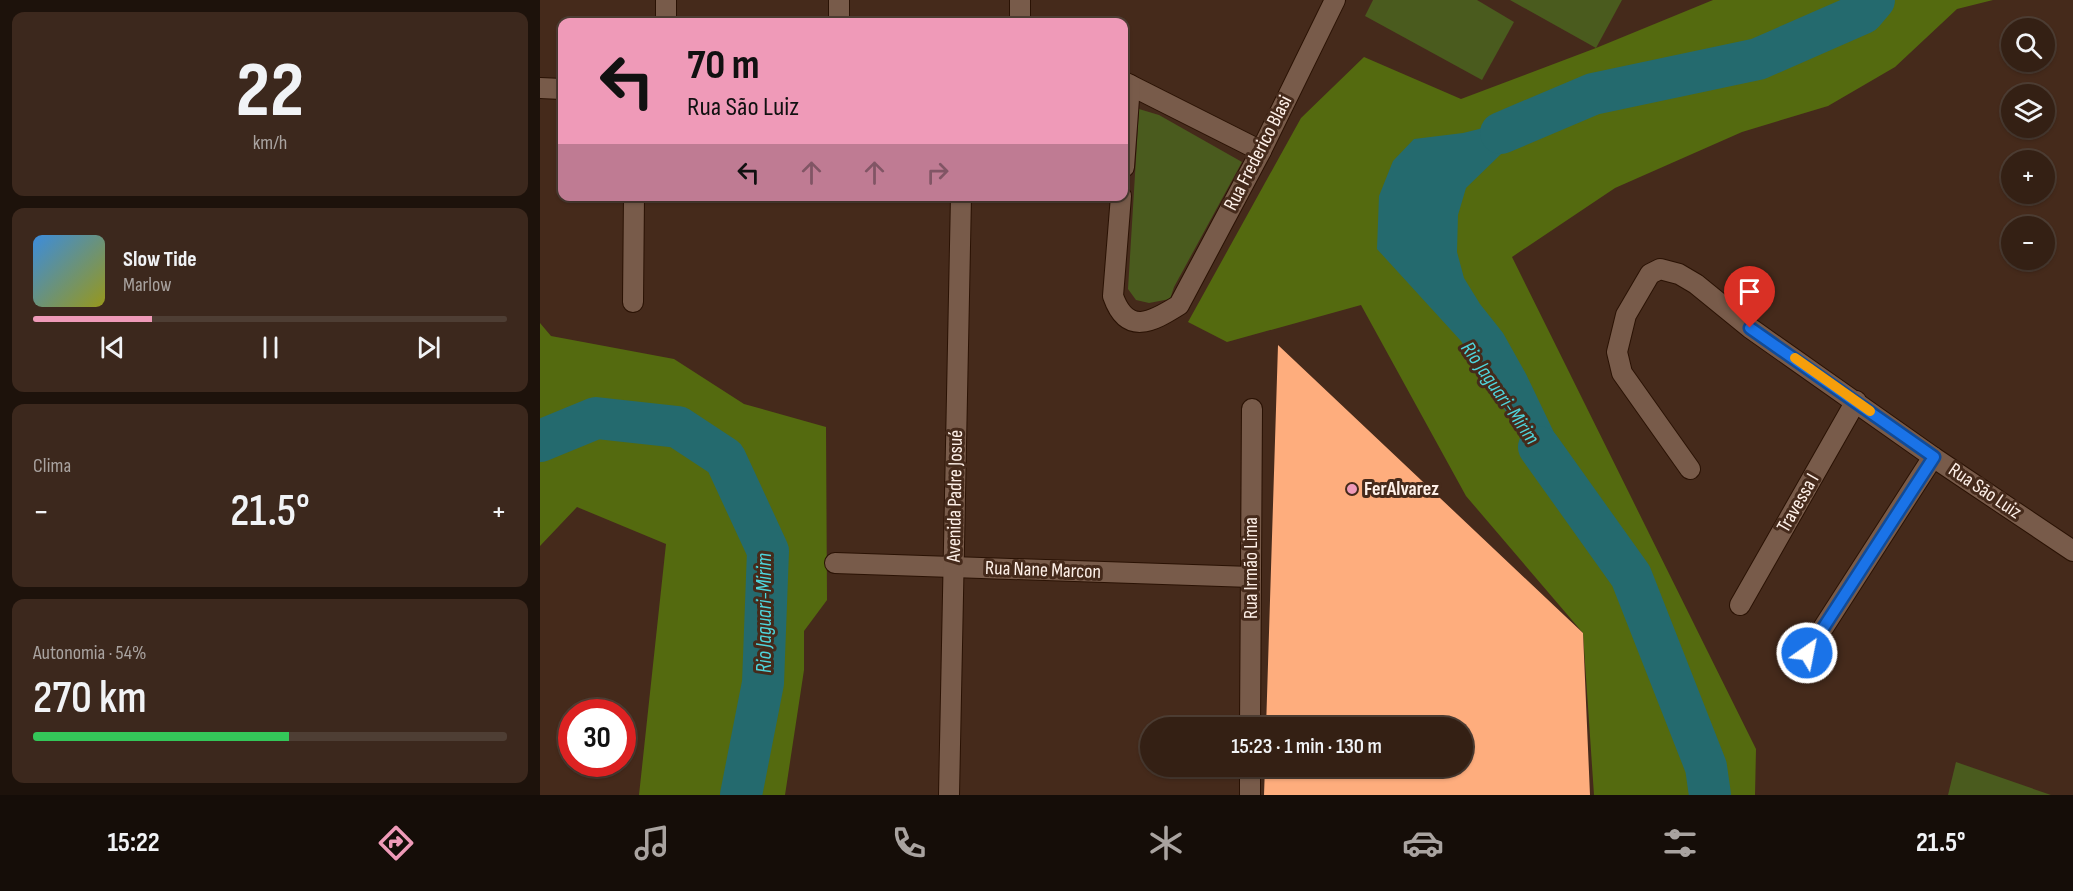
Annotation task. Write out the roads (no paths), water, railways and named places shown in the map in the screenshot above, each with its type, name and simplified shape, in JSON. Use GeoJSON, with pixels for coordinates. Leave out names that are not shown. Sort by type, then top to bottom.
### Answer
{"type":"FeatureCollection","features":[{"type":"Feature","properties":{"kind":"street"},"geometry":{"type":"LineString","coordinates":[[666,0],[666,18]]}},
{"type":"Feature","properties":{"kind":"street"},"geometry":{"type":"LineString","coordinates":[[839,0],[839,18]]}},
{"type":"Feature","properties":{"kind":"street","name":"Rua Frederico Blasi"},"geometry":{"type":"LineString","coordinates":[[1121,201],[1113,296],[1119,311],[1130,320],[1144,322],[1161,316],[1179,305],[1261,151],[1335,0]]}},
{"type":"Feature","properties":{"kind":"street"},"geometry":{"type":"LineString","coordinates":[[540,88],[558,89]]}},
{"type":"Feature","properties":{"kind":"street"},"geometry":{"type":"LineString","coordinates":[[1128,92],[1261,151]]}},
{"type":"Feature","properties":{"kind":"street"},"geometry":{"type":"LineString","coordinates":[[633,201],[633,302]]}},
{"type":"Feature","properties":{"kind":"street","name":"Avenida Padre Josué"},"geometry":{"type":"LineString","coordinates":[[949,795],[961,201]]}},
{"type":"Feature","properties":{"kind":"street","name":"Rua São Luiz"},"geometry":{"type":"LineString","coordinates":[[1690,469],[1622,373],[1617,352],[1626,315],[1650,274],[1660,269],[1679,274],[1696,284],[1750,328],[1934,457],[2073,550]]}},
{"type":"Feature","properties":{"kind":"street","name":"Travessa I"},"geometry":{"type":"LineString","coordinates":[[1740,604],[1856,401]]}},
{"type":"Feature","properties":{"kind":"street","name":"Rua Irmão Lima"},"geometry":{"type":"LineString","coordinates":[[1250,717],[1252,410]]}},
{"type":"Feature","properties":{"kind":"street"},"geometry":{"type":"LineString","coordinates":[[1807,653],[1934,457]]}},
{"type":"Feature","properties":{"kind":"street","name":"Rua Nane Marcon"},"geometry":{"type":"LineString","coordinates":[[835,563],[1251,578]]}},
{"type":"Feature","properties":{"kind":"street"},"geometry":{"type":"LineString","coordinates":[[1250,777],[1250,795]]}},
{"type":"Feature","properties":{"kind":"water"},"geometry":{"type":"Polygon","coordinates":[[[1555,110],[1500,155],[1466,188],[1458,215],[1457,252],[1464,278],[1480,304],[1503,333],[1526,374],[1572,470],[1574,494],[1493,395],[1461,341],[1377,249],[1379,196],[1393,161],[1414,139],[1463,133],[1555,110]]]}},
{"type":"Feature","properties":{"kind":"waterway","name":"Rio Jaguari-Mirim"},"geometry":{"type":"LineString","coordinates":[[1501,133],[1593,94],[1758,59],[1863,13],[1874,0]]}},
{"type":"Feature","properties":{"kind":"waterway","name":"Rio Jaguari-Mirim"},"geometry":{"type":"LineString","coordinates":[[540,441],[596,418],[678,427],[725,458],[768,551],[763,683],[741,795]]}},
{"type":"Feature","properties":{"kind":"waterway","name":"Rio Jaguari-Mirim"},"geometry":{"type":"LineString","coordinates":[[1539,447],[1631,576],[1706,767],[1710,795]]}},
{"type":"Feature","properties":{"kind":"place","name":"FerAlvarez"},"geometry":{"type":"Point","coordinates":[1352,489]}}]}
